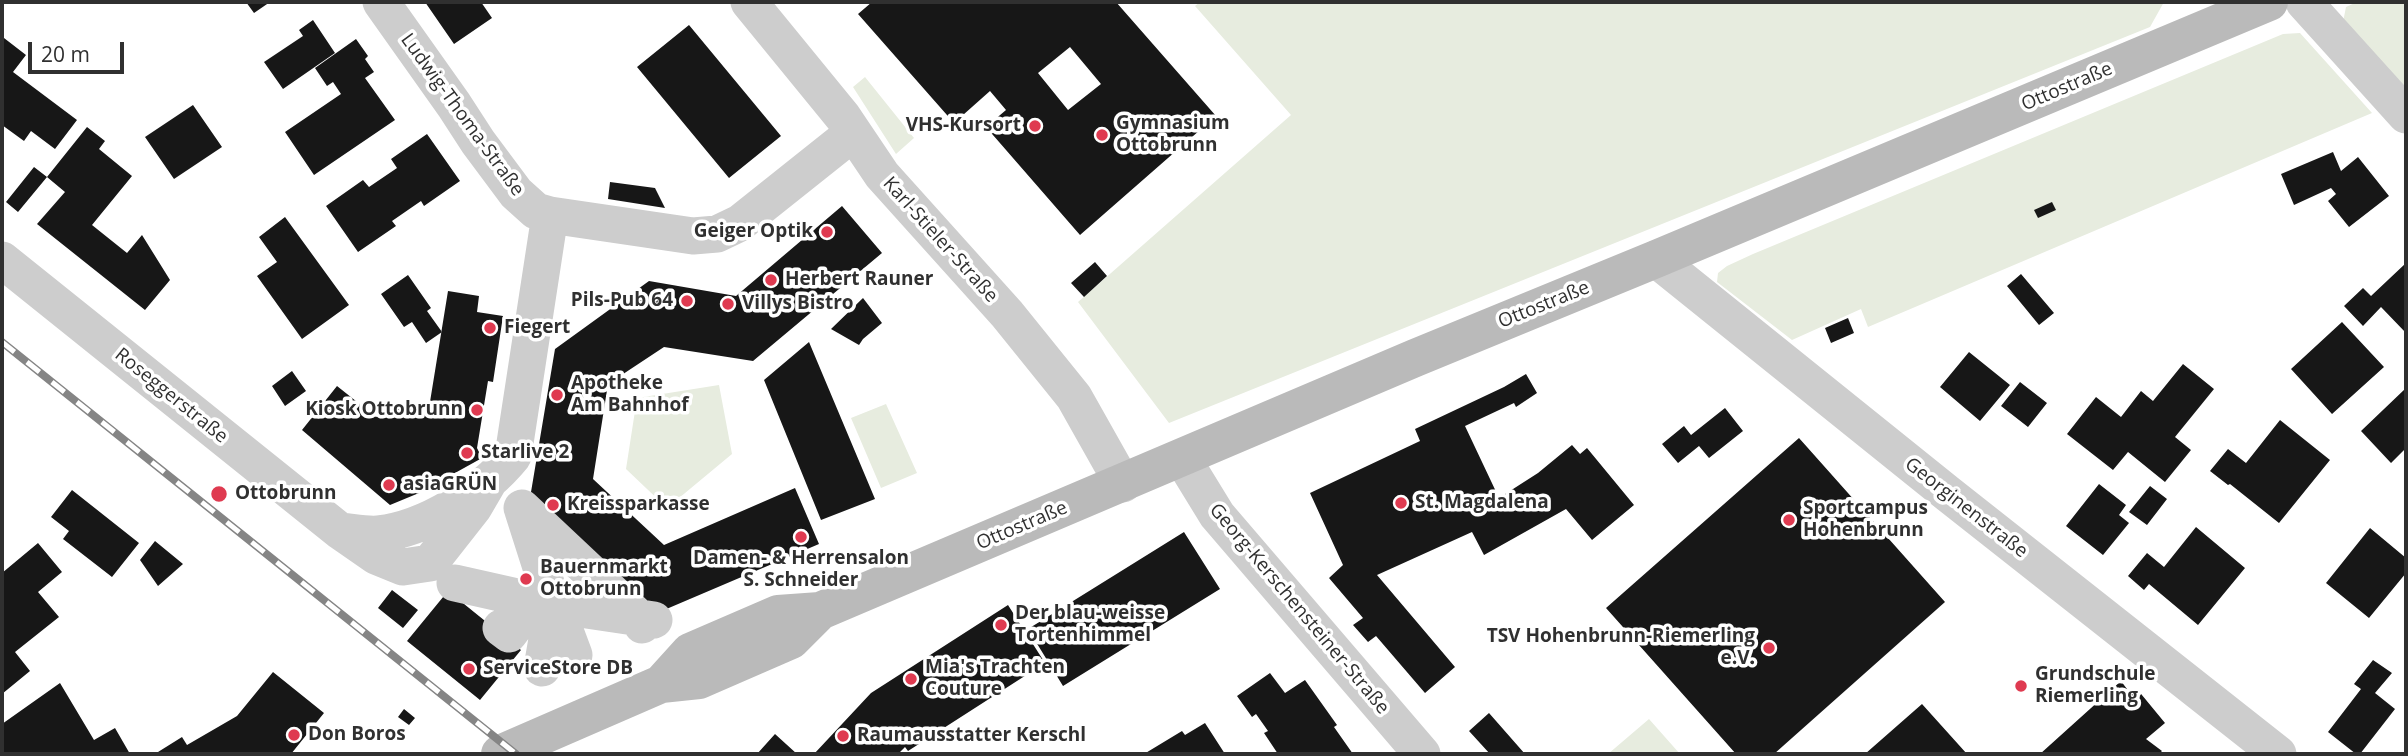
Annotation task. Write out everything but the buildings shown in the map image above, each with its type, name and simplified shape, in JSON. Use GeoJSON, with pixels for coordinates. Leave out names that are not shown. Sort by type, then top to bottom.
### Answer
{"type":"FeatureCollection","features":[{"type":"Feature","properties":{"kind":"street","name":"Ludwig-Thoma-Straße"},"geometry":{"type":"LineString","coordinates":[[381,2],[516,193],[536,211],[550,215],[693,236],[717,234],[740,223],[853,133]]}},
{"type":"Feature","properties":{"kind":"street","name":"Karl-Stieler-Straße"},"geometry":{"type":"LineString","coordinates":[[749,2],[803,66],[882,175],[1007,314],[1074,397],[1123,484]]}},
{"type":"Feature","properties":{"kind":"street"},"geometry":{"type":"LineString","coordinates":[[2304,2],[2406,115]]}},
{"type":"Feature","properties":{"kind":"street","name":"Ottostraße"},"geometry":{"type":"LineString","coordinates":[[500,754],[661,684],[699,680],[791,640],[820,611],[1415,358],[1656,259],[2247,6]]}},
{"type":"Feature","properties":{"kind":"street","name":"Roseggerstraße"},"geometry":{"type":"LineString","coordinates":[[2,260],[340,531],[376,556],[403,567],[430,563],[474,507],[488,483],[513,456],[550,215]]}},
{"type":"Feature","properties":{"kind":"street","name":"Georginenstraße"},"geometry":{"type":"LineString","coordinates":[[1656,259],[2278,754]]}},
{"type":"Feature","properties":{"kind":"street","name":"Georg-Kerschensteiner-Straße"},"geometry":{"type":"LineString","coordinates":[[1182,458],[1217,515],[1422,754]]}},
{"type":"Feature","properties":{"kind":"street"},"geometry":{"type":"LineString","coordinates":[[522,508],[593,569],[631,623],[542,629],[522,508]]}},
{"type":"Feature","properties":{"kind":"street"},"geometry":{"type":"LineString","coordinates":[[542,629],[593,569]]}},
{"type":"Feature","properties":{"kind":"shaded area"},"geometry":{"type":"Polygon","coordinates":[[[1200,2],[2164,2],[2150,27],[1169,423],[1078,302],[1291,115],[1195,6],[1200,2]]]}},
{"type":"Feature","properties":{"kind":"shaded area"},"geometry":{"type":"Polygon","coordinates":[[[2357,2],[2406,2],[2406,89],[2343,22],[2346,7],[2357,2]]]}},
{"type":"Feature","properties":{"kind":"shaded area"},"geometry":{"type":"Polygon","coordinates":[[[2300,33],[2372,113],[1868,327],[1861,309],[1792,340],[1717,282],[1718,273],[1727,266],[1753,254],[2283,34],[2300,33]]]}},
{"type":"Feature","properties":{"kind":"shaded area"},"geometry":{"type":"Polygon","coordinates":[[[865,77],[914,138],[896,154],[853,87],[865,77]]]}},
{"type":"Feature","properties":{"kind":"shaded area"},"geometry":{"type":"Polygon","coordinates":[[[719,385],[732,454],[667,508],[626,469],[637,398],[719,385]]]}},
{"type":"Feature","properties":{"kind":"shaded area"},"geometry":{"type":"Polygon","coordinates":[[[886,404],[917,473],[881,488],[851,418],[886,404]]]}},
{"type":"Feature","properties":{"kind":"shaded area"},"geometry":{"type":"Polygon","coordinates":[[[1649,719],[1680,754],[1608,754],[1649,719]]]}},
{"type":"Feature","properties":{"kind":"railway"},"geometry":{"type":"LineString","coordinates":[[2,342],[516,754]]}},
{"type":"Feature","properties":{"kind":"place","name":"VHS-Kursort"},"geometry":{"type":"Point","coordinates":[1035,126]}},
{"type":"Feature","properties":{"kind":"place","name":"Gymnasium Ottobrunn"},"geometry":{"type":"Point","coordinates":[1102,135]}},
{"type":"Feature","properties":{"kind":"place","name":"Geiger Optik"},"geometry":{"type":"Point","coordinates":[827,232]}},
{"type":"Feature","properties":{"kind":"place","name":"Herbert Rauner"},"geometry":{"type":"Point","coordinates":[771,280]}},
{"type":"Feature","properties":{"kind":"place","name":"Pils-Pub 64"},"geometry":{"type":"Point","coordinates":[687,301]}},
{"type":"Feature","properties":{"kind":"place","name":"Villys Bistro"},"geometry":{"type":"Point","coordinates":[728,304]}},
{"type":"Feature","properties":{"kind":"place","name":"Fiegert"},"geometry":{"type":"Point","coordinates":[490,328]}},
{"type":"Feature","properties":{"kind":"place","name":"Apotheke Am Bahnhof"},"geometry":{"type":"Point","coordinates":[557,395]}},
{"type":"Feature","properties":{"kind":"place","name":"Kiosk Ottobrunn"},"geometry":{"type":"Point","coordinates":[477,410]}},
{"type":"Feature","properties":{"kind":"place","name":"Starlive 2"},"geometry":{"type":"Point","coordinates":[467,453]}},
{"type":"Feature","properties":{"kind":"place","name":"asiaGRÜN"},"geometry":{"type":"Point","coordinates":[389,485]}},
{"type":"Feature","properties":{"kind":"place","name":"Ottobrunn"},"geometry":{"type":"Point","coordinates":[219,494]}},
{"type":"Feature","properties":{"kind":"place","name":"St. Magdalena"},"geometry":{"type":"Point","coordinates":[1401,503]}},
{"type":"Feature","properties":{"kind":"place","name":"Kreissparkasse"},"geometry":{"type":"Point","coordinates":[553,505]}},
{"type":"Feature","properties":{"kind":"place","name":"Sportcampus Hohenbrunn"},"geometry":{"type":"Point","coordinates":[1789,520]}},
{"type":"Feature","properties":{"kind":"place","name":"Damen- & Herrensalon S. Schneider"},"geometry":{"type":"Point","coordinates":[801,537]}},
{"type":"Feature","properties":{"kind":"place","name":"Bauernmarkt Ottobrunn"},"geometry":{"type":"Point","coordinates":[526,579]}},
{"type":"Feature","properties":{"kind":"place","name":"Der blau-weisse Tortenhimmel"},"geometry":{"type":"Point","coordinates":[1001,625]}},
{"type":"Feature","properties":{"kind":"place","name":"TSV Hohenbrunn-Riemerling e.V."},"geometry":{"type":"Point","coordinates":[1769,648]}},
{"type":"Feature","properties":{"kind":"place","name":"ServiceStore DB"},"geometry":{"type":"Point","coordinates":[469,669]}},
{"type":"Feature","properties":{"kind":"place","name":"Mia's Trachten Couture"},"geometry":{"type":"Point","coordinates":[911,679]}},
{"type":"Feature","properties":{"kind":"place","name":"Grundschule Riemerling"},"geometry":{"type":"Point","coordinates":[2021,686]}},
{"type":"Feature","properties":{"kind":"place","name":"Don Boros"},"geometry":{"type":"Point","coordinates":[294,735]}},
{"type":"Feature","properties":{"kind":"place","name":"Raumausstatter Kerschl"},"geometry":{"type":"Point","coordinates":[843,736]}}]}
